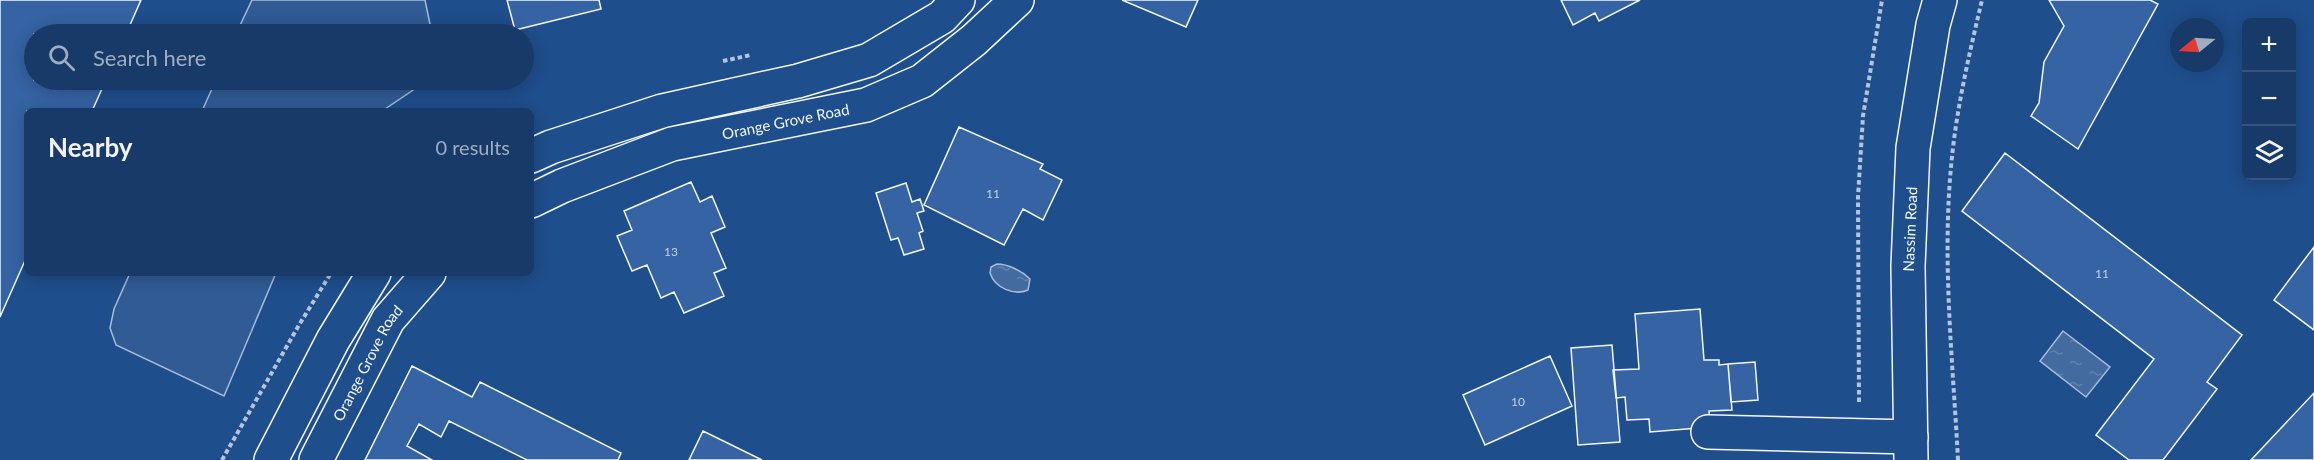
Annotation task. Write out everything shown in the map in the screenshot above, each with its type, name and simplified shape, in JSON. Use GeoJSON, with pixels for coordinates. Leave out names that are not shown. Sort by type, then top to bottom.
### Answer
{"type":"FeatureCollection","features":[{"type":"Feature","properties":{"kind":"street"},"geometry":{"type":"LineString","coordinates":[[534,155],[662,111],[798,81],[869,60],[942,17],[958,0]]}},
{"type":"Feature","properties":{"kind":"street","name":"Orange Grove Road"},"geometry":{"type":"LineString","coordinates":[[534,200],[562,186],[672,144],[866,105],[922,81],[974,40],[1017,0]]}},
{"type":"Feature","properties":{"kind":"street","name":"Nassim Road"},"geometry":{"type":"LineString","coordinates":[[1911,449],[1908,266],[1912,159],[1933,25],[1940,0]]}},
{"type":"Feature","properties":{"kind":"street"},"geometry":{"type":"LineString","coordinates":[[798,81],[805,117]]}},
{"type":"Feature","properties":{"kind":"street"},"geometry":{"type":"LineString","coordinates":[[271,460],[333,340],[372,276]]}},
{"type":"Feature","properties":{"kind":"street","name":"Orange Grove Road"},"geometry":{"type":"LineString","coordinates":[[316,460],[388,320],[426,276]]}},
{"type":"Feature","properties":{"kind":"street"},"geometry":{"type":"LineString","coordinates":[[1708,432],[1859,436],[1911,449]]}},
{"type":"Feature","properties":{"kind":"path"},"geometry":{"type":"LineString","coordinates":[[1859,436],[1858,196],[1863,116],[1882,0]]}},
{"type":"Feature","properties":{"kind":"path"},"geometry":{"type":"LineString","coordinates":[[1958,460],[1947,266],[1951,168],[1961,87],[1982,0]]}},
{"type":"Feature","properties":{"kind":"path"},"geometry":{"type":"LineString","coordinates":[[222,460],[329,276]]}},
{"type":"Feature","properties":{"kind":"shaded area"},"geometry":{"type":"Polygon","coordinates":[[[252,0],[425,0],[430,24],[241,24],[252,0]]]}},
{"type":"Feature","properties":{"kind":"shaded area"},"geometry":{"type":"Polygon","coordinates":[[[211,90],[413,90],[386,108],[203,108],[211,90]]]}},
{"type":"Feature","properties":{"kind":"shaded area"},"geometry":{"type":"Polygon","coordinates":[[[129,276],[275,276],[224,396],[116,345],[110,328],[114,309],[129,276]]]}},
{"type":"Feature","properties":{"kind":"water"},"geometry":{"type":"Polygon","coordinates":[[[997,264],[1010,267],[1027,276],[1030,279],[1028,290],[1011,291],[996,283],[990,273],[991,267],[997,264]]]}},
{"type":"Feature","properties":{"kind":"water"},"geometry":{"type":"Polygon","coordinates":[[[2063,331],[2110,367],[2086,397],[2040,361],[2063,331]]]}},
{"type":"Feature","properties":{"kind":"building"},"geometry":{"type":"Polygon","coordinates":[[[0,0],[141,0],[130,24],[24,24],[24,90],[101,90],[93,108],[24,108],[24,263],[0,317],[0,0]]]}},
{"type":"Feature","properties":{"kind":"building"},"geometry":{"type":"Polygon","coordinates":[[[507,0],[599,0],[601,9],[534,25],[513,24],[507,0]]]}},
{"type":"Feature","properties":{"kind":"building"},"geometry":{"type":"Polygon","coordinates":[[[1122,0],[1198,0],[1186,27],[1122,0]]]}},
{"type":"Feature","properties":{"kind":"building"},"geometry":{"type":"Polygon","coordinates":[[[1561,0],[1640,0],[1599,21],[1595,13],[1573,25],[1561,0]]]}},
{"type":"Feature","properties":{"kind":"building"},"geometry":{"type":"Polygon","coordinates":[[[2049,0],[2150,0],[2158,4],[2078,149],[2031,116],[2039,103],[2044,62],[2064,26],[2049,0]]]}},
{"type":"Feature","properties":{"kind":"building"},"geometry":{"type":"Polygon","coordinates":[[[959,127],[1043,164],[1040,169],[1062,180],[1043,220],[1023,209],[1004,245],[924,205],[959,127]]]}},
{"type":"Feature","properties":{"kind":"building"},"geometry":{"type":"Polygon","coordinates":[[[2005,153],[2242,335],[2207,382],[2217,389],[2163,460],[2129,460],[2096,435],[2154,359],[1962,211],[2005,153]]]}},
{"type":"Feature","properties":{"kind":"building"},"geometry":{"type":"Polygon","coordinates":[[[691,182],[700,202],[712,196],[725,227],[711,233],[726,268],[714,273],[724,296],[684,313],[674,292],[661,298],[647,265],[632,271],[617,236],[632,230],[624,211],[691,182]]]}},
{"type":"Feature","properties":{"kind":"building"},"geometry":{"type":"Polygon","coordinates":[[[906,183],[912,202],[920,199],[924,211],[917,213],[923,231],[919,233],[924,249],[904,255],[898,238],[891,240],[876,193],[906,183]]]}},
{"type":"Feature","properties":{"kind":"building"},"geometry":{"type":"Polygon","coordinates":[[[2314,247],[2314,330],[2274,300],[2314,247]]]}},
{"type":"Feature","properties":{"kind":"building"},"geometry":{"type":"Polygon","coordinates":[[[1700,309],[1704,360],[1719,360],[1719,365],[1728,364],[1732,410],[1709,411],[1710,427],[1650,432],[1649,419],[1627,420],[1625,397],[1616,398],[1613,370],[1639,369],[1635,314],[1700,309]]]}},
{"type":"Feature","properties":{"kind":"building"},"geometry":{"type":"Polygon","coordinates":[[[1612,345],[1620,442],[1578,445],[1571,348],[1612,345]]]}},
{"type":"Feature","properties":{"kind":"building"},"geometry":{"type":"Polygon","coordinates":[[[1550,356],[1572,406],[1485,445],[1463,395],[1550,356]]]}},
{"type":"Feature","properties":{"kind":"building"},"geometry":{"type":"Polygon","coordinates":[[[1755,362],[1758,400],[1731,402],[1728,364],[1755,362]]]}},
{"type":"Feature","properties":{"kind":"building"},"geometry":{"type":"Polygon","coordinates":[[[412,366],[472,397],[480,382],[621,453],[618,460],[527,460],[449,421],[441,437],[419,424],[407,446],[432,460],[365,460],[412,366]]]}},
{"type":"Feature","properties":{"kind":"building"},"geometry":{"type":"Polygon","coordinates":[[[2314,393],[2314,460],[2251,460],[2314,393]]]}},
{"type":"Feature","properties":{"kind":"building"},"geometry":{"type":"Polygon","coordinates":[[[703,431],[762,460],[689,460],[703,431]]]}}]}
